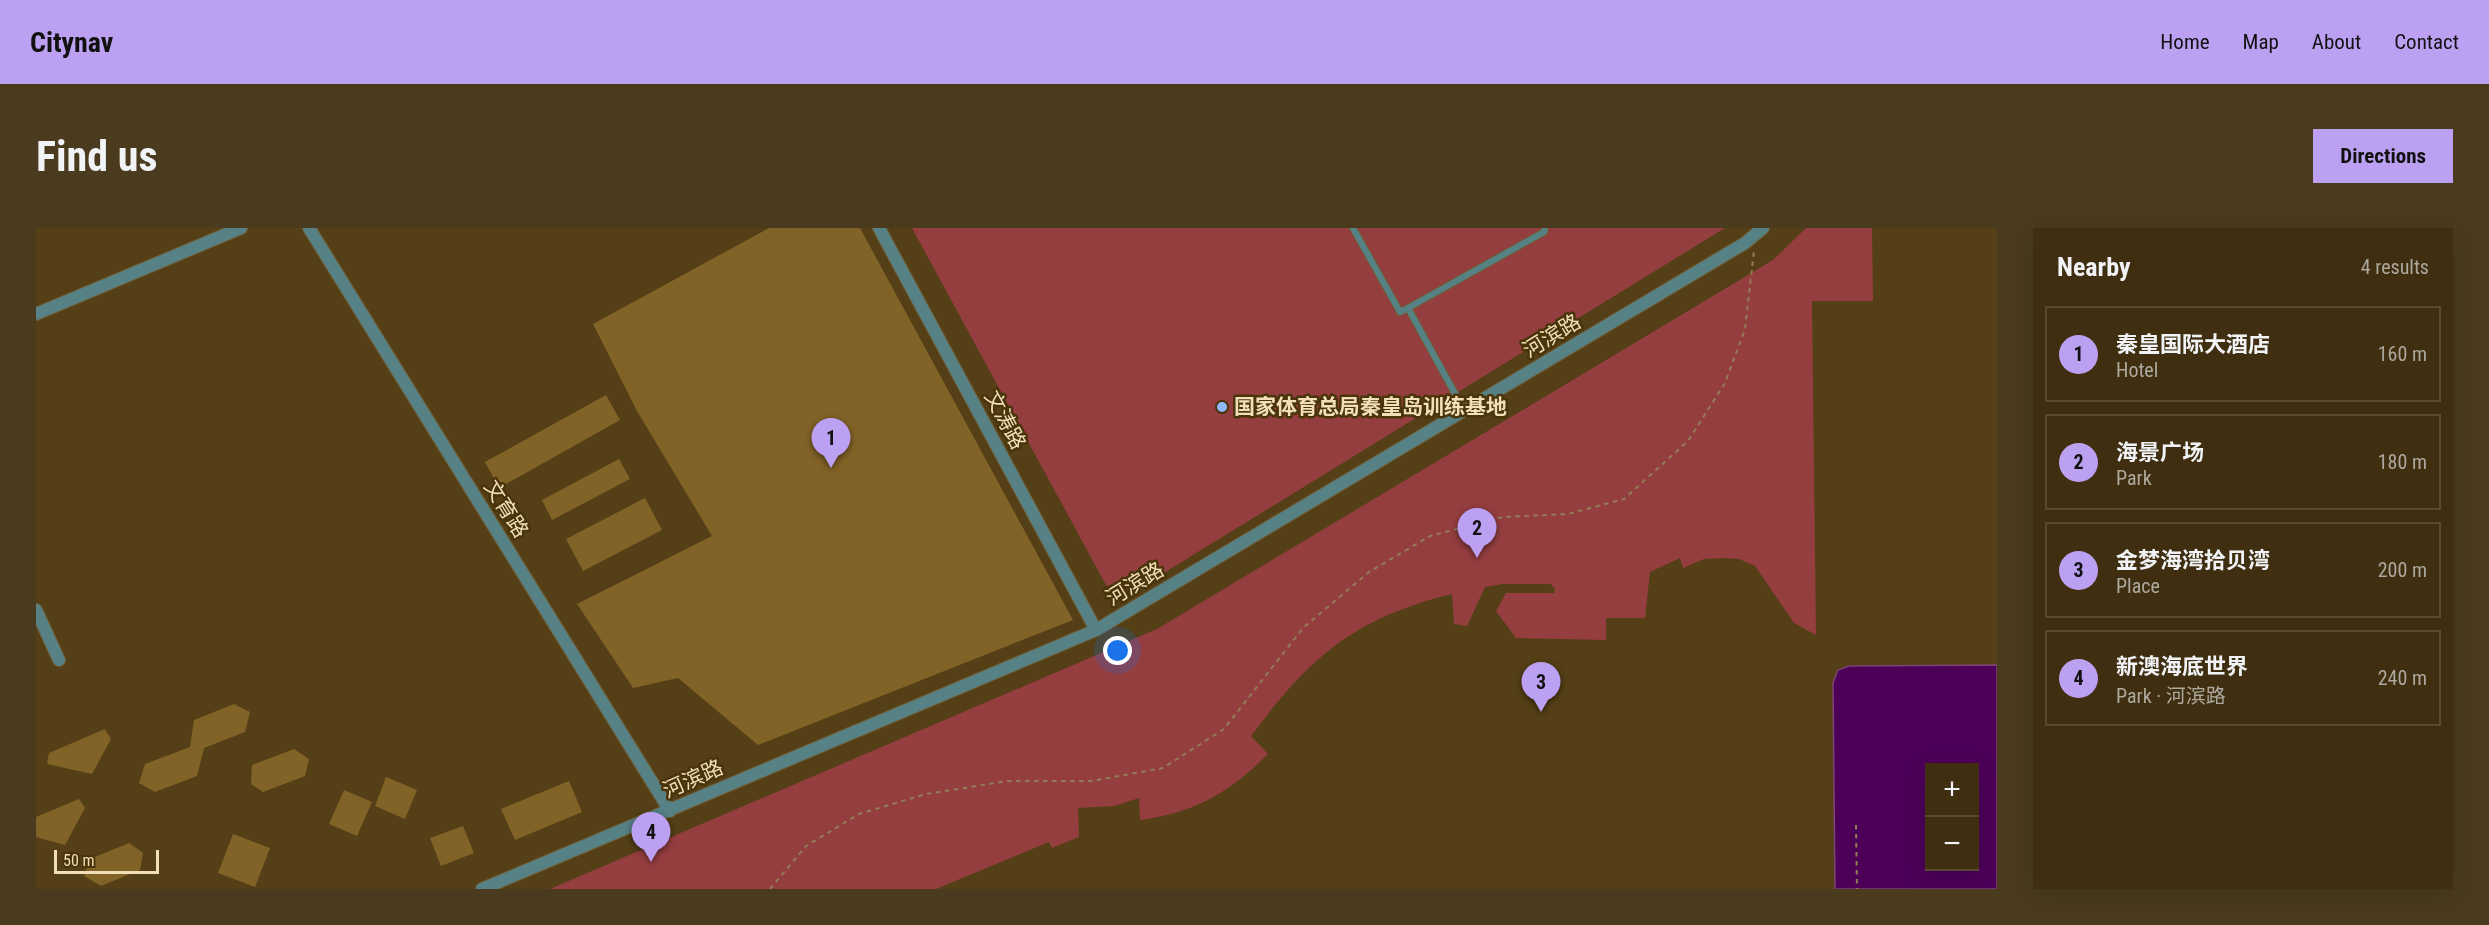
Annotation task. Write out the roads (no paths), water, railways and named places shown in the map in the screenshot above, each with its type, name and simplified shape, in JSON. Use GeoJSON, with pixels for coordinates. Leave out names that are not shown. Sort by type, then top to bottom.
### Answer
{"type":"FeatureCollection","features":[{"type":"Feature","properties":{"kind":"street"},"geometry":{"type":"LineString","coordinates":[[36,314],[241,228]]}},
{"type":"Feature","properties":{"kind":"street","name":"文育路"},"geometry":{"type":"LineString","coordinates":[[309,228],[670,811]]}},
{"type":"Feature","properties":{"kind":"street","name":"文涛路"},"geometry":{"type":"LineString","coordinates":[[879,228],[1096,630]]}},
{"type":"Feature","properties":{"kind":"street","name":"河滨路"},"geometry":{"type":"LineString","coordinates":[[482,889],[1096,630],[1745,243],[1760,231]]}},
{"type":"Feature","properties":{"kind":"street"},"geometry":{"type":"LineString","coordinates":[[36,610],[59,660]]}},
{"type":"Feature","properties":{"kind":"lane"},"geometry":{"type":"LineString","coordinates":[[1353,228],[1400,312],[1544,232],[1545,228]]}},
{"type":"Feature","properties":{"kind":"lane"},"geometry":{"type":"LineString","coordinates":[[1408,308],[1464,411]]}},
{"type":"Feature","properties":{"kind":"place","name":"国家体育总局秦皇岛训练基地"},"geometry":{"type":"Point","coordinates":[1222,407]}},
{"type":"Feature","properties":{"kind":"place","name":"秦皇国际大酒店"},"geometry":{"type":"Point","coordinates":[831,468]}},
{"type":"Feature","properties":{"kind":"place","name":"海景广场"},"geometry":{"type":"Point","coordinates":[1477,558]}},
{"type":"Feature","properties":{"kind":"place","name":"金梦海湾拾贝湾"},"geometry":{"type":"Point","coordinates":[1541,712]}},
{"type":"Feature","properties":{"kind":"place","name":"新澳海底世界"},"geometry":{"type":"Point","coordinates":[651,862]}}]}
